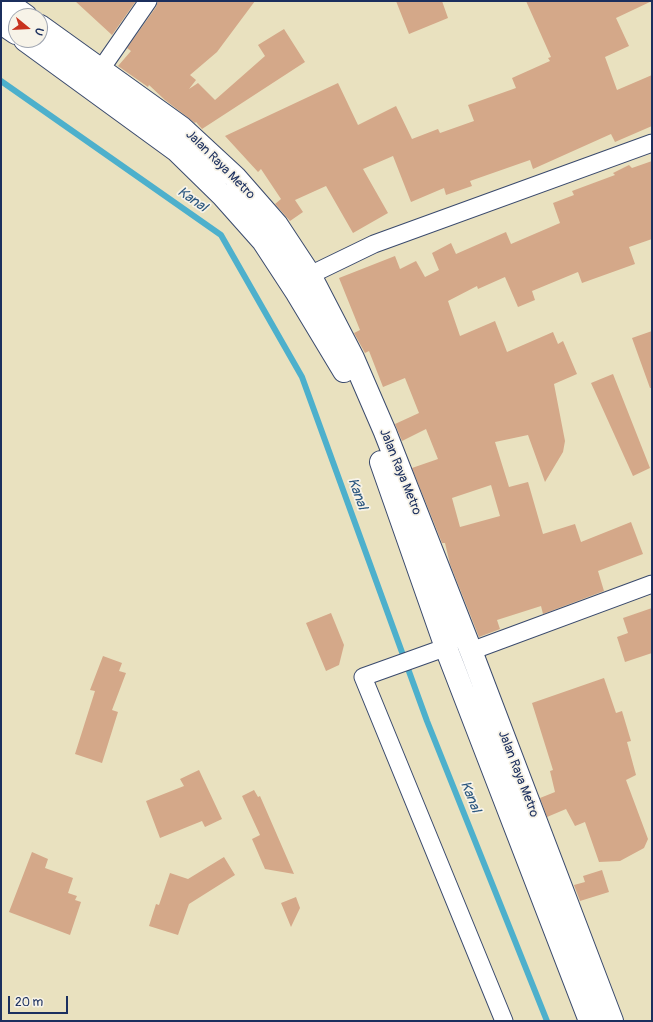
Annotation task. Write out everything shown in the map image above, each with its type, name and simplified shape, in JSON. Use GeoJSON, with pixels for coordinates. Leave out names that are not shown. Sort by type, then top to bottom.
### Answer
{"type":"FeatureCollection","features":[{"type":"Feature","properties":{"kind":"highway"},"geometry":{"type":"LineString","coordinates":[[5,1],[15,8]]}},
{"type":"Feature","properties":{"kind":"highway","name":"Jalan Raya Metro"},"geometry":{"type":"LineString","coordinates":[[48,32],[182,128],[235,177],[276,224],[310,275],[353,358],[385,432],[471,651],[612,1021]]}},
{"type":"Feature","properties":{"kind":"highway"},"geometry":{"type":"LineString","coordinates":[[36,48],[176,150],[223,196],[262,241],[340,363],[370,430],[447,647],[590,1021]]}},
{"type":"Feature","properties":{"kind":"street"},"geometry":{"type":"LineString","coordinates":[[101,69],[148,1]]}},
{"type":"Feature","properties":{"kind":"street"},"geometry":{"type":"LineString","coordinates":[[310,275],[374,244],[652,143]]}},
{"type":"Feature","properties":{"kind":"street"},"geometry":{"type":"LineString","coordinates":[[471,651],[652,584]]}},
{"type":"Feature","properties":{"kind":"street"},"geometry":{"type":"LineString","coordinates":[[447,647],[363,678],[504,1021]]}},
{"type":"Feature","properties":{"kind":"building"},"geometry":{"type":"Polygon","coordinates":[[[75,1],[136,1],[112,35],[75,1]]]}},
{"type":"Feature","properties":{"kind":"building"},"geometry":{"type":"Polygon","coordinates":[[[158,1],[255,1],[217,52],[190,75],[196,80],[189,89],[198,83],[215,100],[265,56],[258,45],[284,29],[305,62],[202,129],[196,122],[195,123],[165,100],[149,85],[148,87],[118,66],[131,51],[127,48],[156,7],[158,1]]]}},
{"type":"Feature","properties":{"kind":"building"},"geometry":{"type":"Polygon","coordinates":[[[396,1],[442,1],[448,18],[409,34],[396,1]]]}},
{"type":"Feature","properties":{"kind":"building"},"geometry":{"type":"Polygon","coordinates":[[[526,1],[652,1],[616,18],[629,46],[605,57],[617,90],[652,75],[652,126],[615,142],[611,134],[533,169],[530,160],[470,181],[472,186],[446,195],[444,188],[411,202],[393,156],[363,169],[388,213],[353,233],[326,186],[295,200],[303,212],[290,221],[275,204],[281,199],[261,169],[258,172],[225,136],[338,83],[358,125],[396,106],[412,139],[438,129],[440,133],[474,121],[468,105],[516,88],[512,78],[550,61],[548,58],[551,57],[526,1]]]}},
{"type":"Feature","properties":{"kind":"building"},"geometry":{"type":"Polygon","coordinates":[[[652,161],[652,239],[629,247],[635,264],[582,283],[578,272],[532,291],[535,300],[518,307],[505,277],[478,289],[477,286],[448,301],[460,336],[495,321],[507,352],[553,332],[558,344],[563,341],[577,374],[554,384],[565,441],[563,452],[545,482],[528,435],[495,442],[509,487],[528,482],[543,534],[575,524],[581,542],[631,522],[643,554],[598,571],[604,591],[543,614],[541,606],[497,620],[500,629],[479,637],[450,564],[445,543],[442,543],[412,468],[438,459],[426,429],[402,441],[395,424],[419,413],[405,378],[383,387],[369,351],[365,353],[354,333],[360,330],[339,278],[395,256],[400,269],[416,261],[425,277],[439,270],[432,253],[451,243],[456,254],[506,232],[511,244],[560,223],[553,203],[574,195],[572,191],[615,175],[613,173],[629,165],[632,168],[652,161]],[[491,485],[452,498],[460,527],[500,516],[491,485]]]}},
{"type":"Feature","properties":{"kind":"building"},"geometry":{"type":"Polygon","coordinates":[[[652,331],[652,388],[650,388],[632,338],[652,331]]]}},
{"type":"Feature","properties":{"kind":"building"},"geometry":{"type":"Polygon","coordinates":[[[613,374],[650,468],[633,476],[591,383],[613,374]]]}},
{"type":"Feature","properties":{"kind":"building"},"geometry":{"type":"Polygon","coordinates":[[[652,608],[652,653],[625,662],[617,637],[628,633],[623,618],[652,608]]]}},
{"type":"Feature","properties":{"kind":"building"},"geometry":{"type":"Polygon","coordinates":[[[331,613],[344,645],[339,665],[326,671],[306,623],[331,613]]]}},
{"type":"Feature","properties":{"kind":"building"},"geometry":{"type":"Polygon","coordinates":[[[103,656],[122,663],[119,671],[126,673],[112,710],[118,712],[102,763],[75,754],[95,691],[90,690],[103,656]]]}},
{"type":"Feature","properties":{"kind":"building"},"geometry":{"type":"Polygon","coordinates":[[[604,678],[616,713],[622,711],[631,741],[627,742],[636,775],[626,780],[648,839],[644,848],[620,861],[599,862],[585,822],[575,826],[566,809],[547,817],[540,798],[555,792],[550,771],[553,770],[532,703],[604,678]]]}},
{"type":"Feature","properties":{"kind":"building"},"geometry":{"type":"Polygon","coordinates":[[[199,770],[222,819],[205,827],[202,821],[160,838],[146,801],[184,786],[180,779],[199,770]]]}},
{"type":"Feature","properties":{"kind":"building"},"geometry":{"type":"Polygon","coordinates":[[[254,790],[258,797],[260,796],[294,874],[265,869],[252,839],[260,835],[242,796],[254,790]]]}},
{"type":"Feature","properties":{"kind":"building"},"geometry":{"type":"Polygon","coordinates":[[[32,852],[48,859],[45,868],[73,878],[68,893],[77,896],[75,900],[81,902],[70,935],[9,912],[32,852]]]}},
{"type":"Feature","properties":{"kind":"building"},"geometry":{"type":"Polygon","coordinates":[[[224,857],[235,875],[189,904],[178,935],[149,926],[156,904],[159,905],[170,873],[188,879],[224,857]]]}},
{"type":"Feature","properties":{"kind":"building"},"geometry":{"type":"Polygon","coordinates":[[[602,870],[609,892],[580,901],[574,885],[585,882],[583,876],[602,870]]]}},
{"type":"Feature","properties":{"kind":"building"},"geometry":{"type":"Polygon","coordinates":[[[296,897],[300,908],[291,927],[281,903],[296,897]]]}},
{"type":"Feature","properties":{"kind":"waterway","name":"Kanal"},"geometry":{"type":"LineString","coordinates":[[1,81],[221,235],[302,377],[427,721],[547,1021]]}}]}
